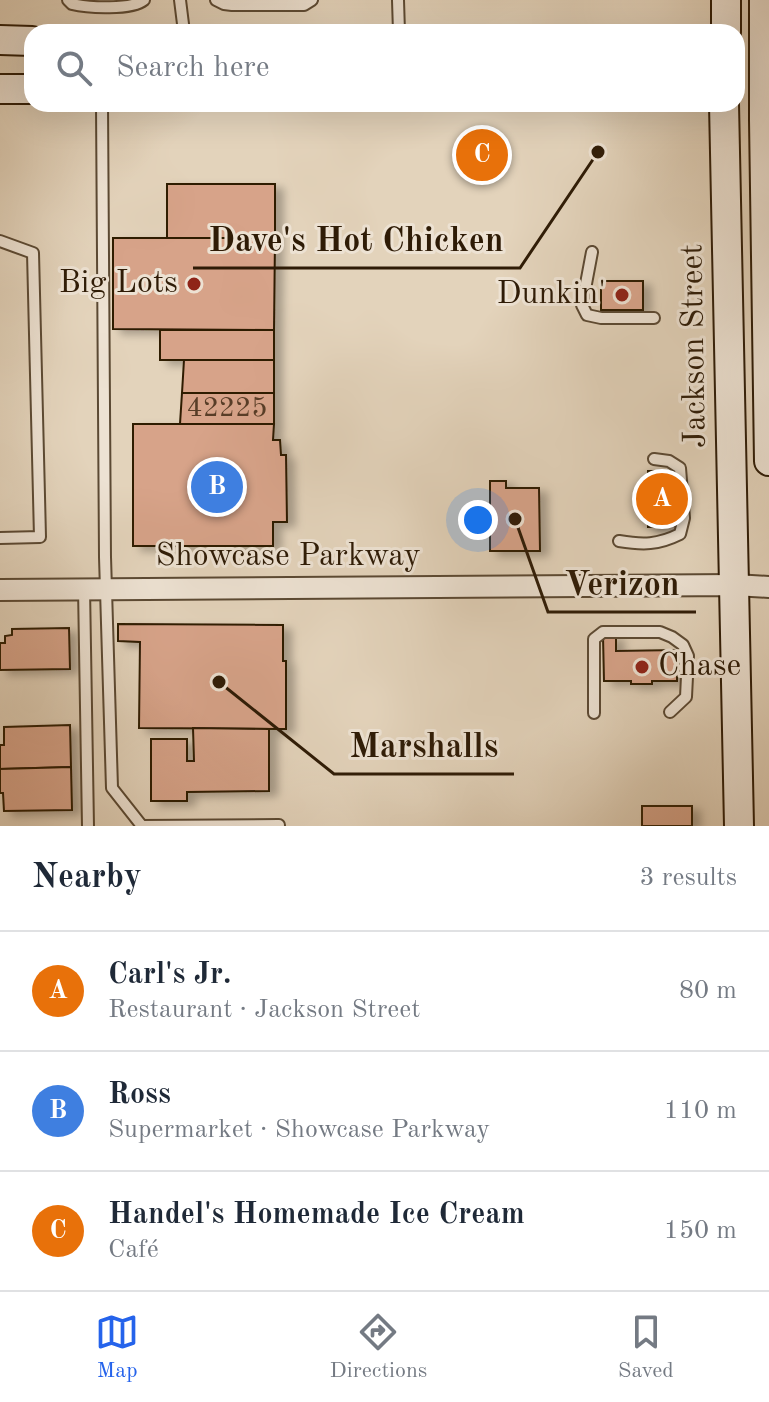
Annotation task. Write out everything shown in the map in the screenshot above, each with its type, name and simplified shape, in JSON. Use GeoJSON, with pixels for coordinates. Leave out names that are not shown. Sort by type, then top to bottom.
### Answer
{"type":"FeatureCollection","features":[{"type":"Feature","properties":{"kind":"main road"},"geometry":{"type":"LineString","coordinates":[[726,0],[726,24]]}},
{"type":"Feature","properties":{"kind":"main road"},"geometry":{"type":"LineString","coordinates":[[764,0],[757,51],[757,92],[769,461]]}},
{"type":"Feature","properties":{"kind":"main road"},"geometry":{"type":"LineString","coordinates":[[0,40],[24,41]]}},
{"type":"Feature","properties":{"kind":"main road"},"geometry":{"type":"LineString","coordinates":[[0,89],[24,89]]}},
{"type":"Feature","properties":{"kind":"main road","name":"Jackson Street"},"geometry":{"type":"LineString","coordinates":[[724,112],[739,826]]}},
{"type":"Feature","properties":{"kind":"street","name":"Showcase Parkway"},"geometry":{"type":"LineString","coordinates":[[0,590],[769,587]]}},
{"type":"Feature","properties":{"kind":"lane"},"geometry":{"type":"LineString","coordinates":[[68,0],[81,6],[136,6],[144,0]]}},
{"type":"Feature","properties":{"kind":"lane"},"geometry":{"type":"LineString","coordinates":[[180,0],[183,24]]}},
{"type":"Feature","properties":{"kind":"lane"},"geometry":{"type":"LineString","coordinates":[[216,0],[232,5],[304,5],[312,0]]}},
{"type":"Feature","properties":{"kind":"lane"},"geometry":{"type":"LineString","coordinates":[[398,0],[399,24]]}},
{"type":"Feature","properties":{"kind":"lane"},"geometry":{"type":"LineString","coordinates":[[102,112],[106,588],[112,788],[142,826],[279,825]]}},
{"type":"Feature","properties":{"kind":"lane"},"geometry":{"type":"LineString","coordinates":[[0,241],[33,253],[40,537],[0,538]]}},
{"type":"Feature","properties":{"kind":"lane"},"geometry":{"type":"LineString","coordinates":[[592,252],[582,305],[587,315],[654,318]]}},
{"type":"Feature","properties":{"kind":"lane"},"geometry":{"type":"LineString","coordinates":[[619,541],[663,543],[680,534],[684,518],[680,468],[669,461],[654,459]]}},
{"type":"Feature","properties":{"kind":"lane"},"geometry":{"type":"LineString","coordinates":[[84,588],[88,826]]}},
{"type":"Feature","properties":{"kind":"lane"},"geometry":{"type":"LineString","coordinates":[[594,713],[594,639],[603,632],[660,632],[683,645],[688,656],[686,697],[670,712]]}},
{"type":"Feature","properties":{"kind":"building"},"geometry":{"type":"Polygon","coordinates":[[[167,184],[275,184],[275,238],[167,238],[167,184]]]}},
{"type":"Feature","properties":{"kind":"building","name":"Big Lots"},"geometry":{"type":"Polygon","coordinates":[[[113,238],[275,238],[274,330],[113,329],[113,238]]]}},
{"type":"Feature","properties":{"kind":"building","name":"Dunkin'"},"geometry":{"type":"Polygon","coordinates":[[[601,281],[643,281],[643,310],[601,310],[601,281]]]}},
{"type":"Feature","properties":{"kind":"building"},"geometry":{"type":"Polygon","coordinates":[[[160,330],[274,330],[274,360],[160,360],[160,330]]]}},
{"type":"Feature","properties":{"kind":"building"},"geometry":{"type":"Polygon","coordinates":[[[184,360],[274,360],[274,393],[182,393],[184,360]]]}},
{"type":"Feature","properties":{"kind":"building"},"geometry":{"type":"Polygon","coordinates":[[[182,393],[274,393],[274,424],[180,424],[182,393]]]}},
{"type":"Feature","properties":{"kind":"building"},"geometry":{"type":"Polygon","coordinates":[[[133,424],[274,424],[273,440],[280,440],[281,455],[286,455],[287,522],[273,522],[273,546],[133,546],[133,424]]]}},
{"type":"Feature","properties":{"kind":"building"},"geometry":{"type":"Polygon","coordinates":[[[648,471],[677,471],[676,526],[648,527],[648,471]]]}},
{"type":"Feature","properties":{"kind":"building"},"geometry":{"type":"Polygon","coordinates":[[[490,481],[506,481],[506,488],[539,488],[540,551],[490,551],[490,481]]]}},
{"type":"Feature","properties":{"kind":"building"},"geometry":{"type":"Polygon","coordinates":[[[118,624],[283,625],[286,729],[139,728],[140,642],[118,641],[118,624]]]}},
{"type":"Feature","properties":{"kind":"building"},"geometry":{"type":"Polygon","coordinates":[[[69,628],[70,669],[0,670],[0,643],[5,643],[5,636],[12,635],[12,629],[69,628]]]}},
{"type":"Feature","properties":{"kind":"building","name":"Chase"},"geometry":{"type":"Polygon","coordinates":[[[603,636],[616,636],[616,651],[678,650],[680,676],[677,676],[677,681],[652,681],[652,684],[604,681],[603,636]]]}},
{"type":"Feature","properties":{"kind":"building"},"geometry":{"type":"Polygon","coordinates":[[[70,725],[71,767],[0,769],[4,727],[70,725]]]}},
{"type":"Feature","properties":{"kind":"building"},"geometry":{"type":"Polygon","coordinates":[[[193,728],[269,729],[269,791],[187,792],[187,801],[151,801],[151,739],[187,739],[187,761],[194,761],[193,728]]]}},
{"type":"Feature","properties":{"kind":"building"},"geometry":{"type":"Polygon","coordinates":[[[71,767],[72,810],[4,811],[0,769],[71,767]]]}},
{"type":"Feature","properties":{"kind":"building"},"geometry":{"type":"Polygon","coordinates":[[[642,806],[692,806],[692,826],[642,826],[642,806]]]}},
{"type":"Feature","properties":{"kind":"place","name":"Dave's Hot Chicken"},"geometry":{"type":"Point","coordinates":[598,152]}},
{"type":"Feature","properties":{"kind":"place","name":"Handel's Homemade Ice Cream"},"geometry":{"type":"Point","coordinates":[482,155]}},
{"type":"Feature","properties":{"kind":"place","name":"Big Lots"},"geometry":{"type":"Point","coordinates":[194,284]}},
{"type":"Feature","properties":{"kind":"place","name":"Dunkin'"},"geometry":{"type":"Point","coordinates":[622,295]}},
{"type":"Feature","properties":{"kind":"place","name":"Ross"},"geometry":{"type":"Point","coordinates":[217,487]}},
{"type":"Feature","properties":{"kind":"place","name":"Carl's Jr."},"geometry":{"type":"Point","coordinates":[662,499]}},
{"type":"Feature","properties":{"kind":"place","name":"Verizon"},"geometry":{"type":"Point","coordinates":[515,519]}},
{"type":"Feature","properties":{"kind":"place","name":"Chase"},"geometry":{"type":"Point","coordinates":[642,667]}},
{"type":"Feature","properties":{"kind":"place","name":"Marshalls"},"geometry":{"type":"Point","coordinates":[219,682]}}]}
